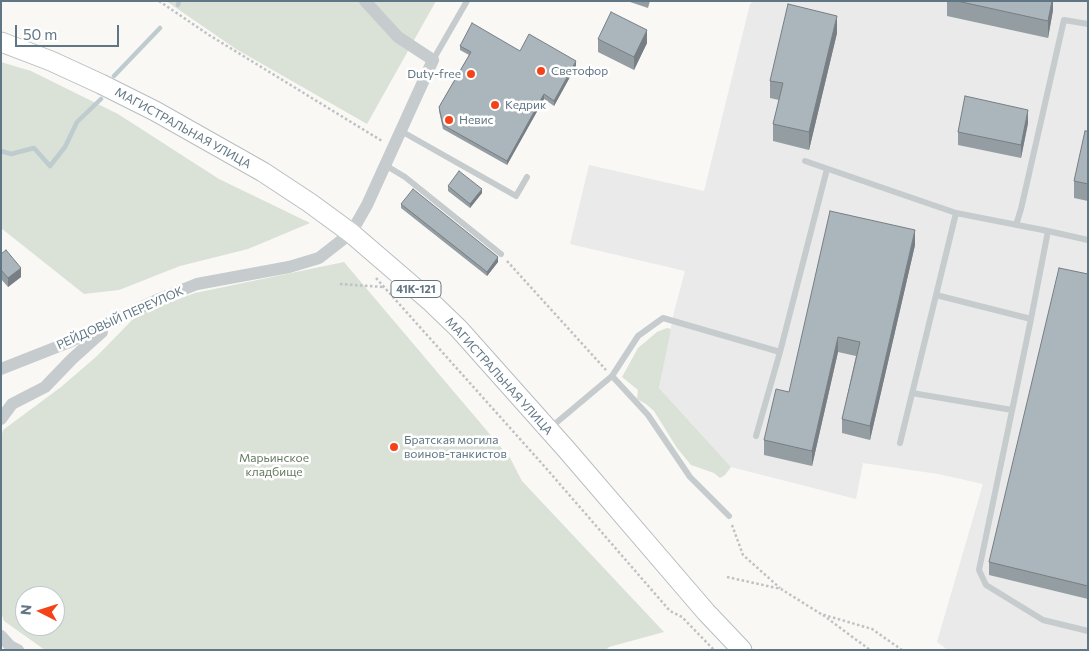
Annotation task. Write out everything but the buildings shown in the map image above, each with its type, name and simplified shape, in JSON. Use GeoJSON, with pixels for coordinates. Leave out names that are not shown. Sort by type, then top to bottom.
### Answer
{"type":"FeatureCollection","features":[{"type":"Feature","properties":{"kind":"main road","name":"МАГИСТРАЛЬНАЯ УЛИЦА"},"geometry":{"type":"LineString","coordinates":[[1,42],[51,61],[156,111],[263,172],[310,203],[350,233],[430,301],[453,324],[706,612],[742,650]]}},
{"type":"Feature","properties":{"kind":"street"},"geometry":{"type":"LineString","coordinates":[[365,1],[398,37],[433,60]]}},
{"type":"Feature","properties":{"kind":"street","name":"РЕЙДОВЫЙ ПЕРЕУЛОК"},"geometry":{"type":"LineString","coordinates":[[1,368],[67,343],[159,299],[197,284],[289,267],[319,258],[350,233],[367,205],[433,60]]}},
{"type":"Feature","properties":{"kind":"street"},"geometry":{"type":"LineString","coordinates":[[1,419],[12,404],[45,386],[94,337],[123,316]]}},
{"type":"Feature","properties":{"kind":"street"},"geometry":{"type":"LineString","coordinates":[[1,636],[10,646],[18,650]]}},
{"type":"Feature","properties":{"kind":"lane"},"geometry":{"type":"LineString","coordinates":[[433,60],[467,1]]}},
{"type":"Feature","properties":{"kind":"lane"},"geometry":{"type":"LineString","coordinates":[[1016,225],[1064,20],[1088,24]]}},
{"type":"Feature","properties":{"kind":"lane"},"geometry":{"type":"LineString","coordinates":[[401,130],[516,196],[528,177]]}},
{"type":"Feature","properties":{"kind":"lane"},"geometry":{"type":"LineString","coordinates":[[805,161],[956,213],[1088,240]]}},
{"type":"Feature","properties":{"kind":"lane"},"geometry":{"type":"LineString","coordinates":[[385,165],[405,177],[501,254]]}},
{"type":"Feature","properties":{"kind":"lane"},"geometry":{"type":"LineString","coordinates":[[756,436],[780,352],[827,169]]}},
{"type":"Feature","properties":{"kind":"lane"},"geometry":{"type":"LineString","coordinates":[[900,443],[956,213]]}},
{"type":"Feature","properties":{"kind":"lane"},"geometry":{"type":"LineString","coordinates":[[1048,231],[978,570],[986,584],[1043,620],[1088,632]]}},
{"type":"Feature","properties":{"kind":"lane"},"geometry":{"type":"LineString","coordinates":[[936,295],[1031,319]]}},
{"type":"Feature","properties":{"kind":"lane"},"geometry":{"type":"LineString","coordinates":[[548,430],[612,376],[638,336],[662,318],[780,352]]}},
{"type":"Feature","properties":{"kind":"lane"},"geometry":{"type":"LineString","coordinates":[[612,376],[648,415],[690,477],[729,516]]}},
{"type":"Feature","properties":{"kind":"lane"},"geometry":{"type":"LineString","coordinates":[[912,393],[1012,410]]}},
{"type":"Feature","properties":{"kind":"path"},"geometry":{"type":"LineString","coordinates":[[159,1],[210,36],[393,148]]}},
{"type":"Feature","properties":{"kind":"path"},"geometry":{"type":"LineString","coordinates":[[501,254],[612,376]]}},
{"type":"Feature","properties":{"kind":"path"},"geometry":{"type":"LineString","coordinates":[[340,284],[385,287],[670,611],[682,617],[714,650]]}},
{"type":"Feature","properties":{"kind":"path"},"geometry":{"type":"LineString","coordinates":[[729,516],[743,555],[781,589],[821,614],[870,650]]}},
{"type":"Feature","properties":{"kind":"path"},"geometry":{"type":"LineString","coordinates":[[727,577],[781,589]]}},
{"type":"Feature","properties":{"kind":"path"},"geometry":{"type":"LineString","coordinates":[[821,614],[872,629],[902,650]]}},
{"type":"Feature","properties":{"kind":"shaded area"},"geometry":{"type":"Polygon","coordinates":[[[754,1],[1088,1],[1088,650],[948,650],[937,642],[983,484],[938,474],[863,463],[856,499],[731,467],[659,388],[674,312],[685,271],[570,244],[589,165],[704,191],[750,4],[754,1]]]}},
{"type":"Feature","properties":{"kind":"green space"},"geometry":{"type":"Polygon","coordinates":[[[166,1],[436,1],[367,124],[236,49],[166,1]]]}},
{"type":"Feature","properties":{"kind":"green space"},"geometry":{"type":"Polygon","coordinates":[[[1,62],[31,71],[118,114],[219,179],[310,223],[248,249],[180,266],[119,290],[84,294],[1,228],[1,62]]]}},
{"type":"Feature","properties":{"kind":"green space","name":"Марьинское кладбище"},"geometry":{"type":"Polygon","coordinates":[[[344,262],[510,458],[522,481],[664,632],[609,647],[606,650],[45,650],[25,636],[65,636],[65,586],[15,586],[15,629],[4,621],[1,612],[1,438],[3,430],[61,387],[97,356],[138,314],[195,293],[344,262]]]}},
{"type":"Feature","properties":{"kind":"green space"},"geometry":{"type":"Polygon","coordinates":[[[667,328],[671,329],[659,388],[731,467],[720,478],[714,473],[691,465],[677,448],[654,411],[637,399],[638,390],[622,377],[638,348],[657,332],[667,328]]]}},
{"type":"Feature","properties":{"kind":"waterway"},"geometry":{"type":"LineString","coordinates":[[178,5],[179,1]]}},
{"type":"Feature","properties":{"kind":"waterway"},"geometry":{"type":"LineString","coordinates":[[114,76],[160,28]]}},
{"type":"Feature","properties":{"kind":"waterway"},"geometry":{"type":"LineString","coordinates":[[1,151],[11,154],[34,148],[50,166],[65,147],[77,122],[101,99]]}},
{"type":"Feature","properties":{"kind":"place","name":"Светофор"},"geometry":{"type":"Point","coordinates":[541,71]}},
{"type":"Feature","properties":{"kind":"place","name":"Duty-free"},"geometry":{"type":"Point","coordinates":[471,74]}},
{"type":"Feature","properties":{"kind":"place","name":"Кедрик"},"geometry":{"type":"Point","coordinates":[495,105]}},
{"type":"Feature","properties":{"kind":"place","name":"Невис"},"geometry":{"type":"Point","coordinates":[449,120]}},
{"type":"Feature","properties":{"kind":"place","name":"Братская могила воинов-танкистов"},"geometry":{"type":"Point","coordinates":[394,447]}}]}
